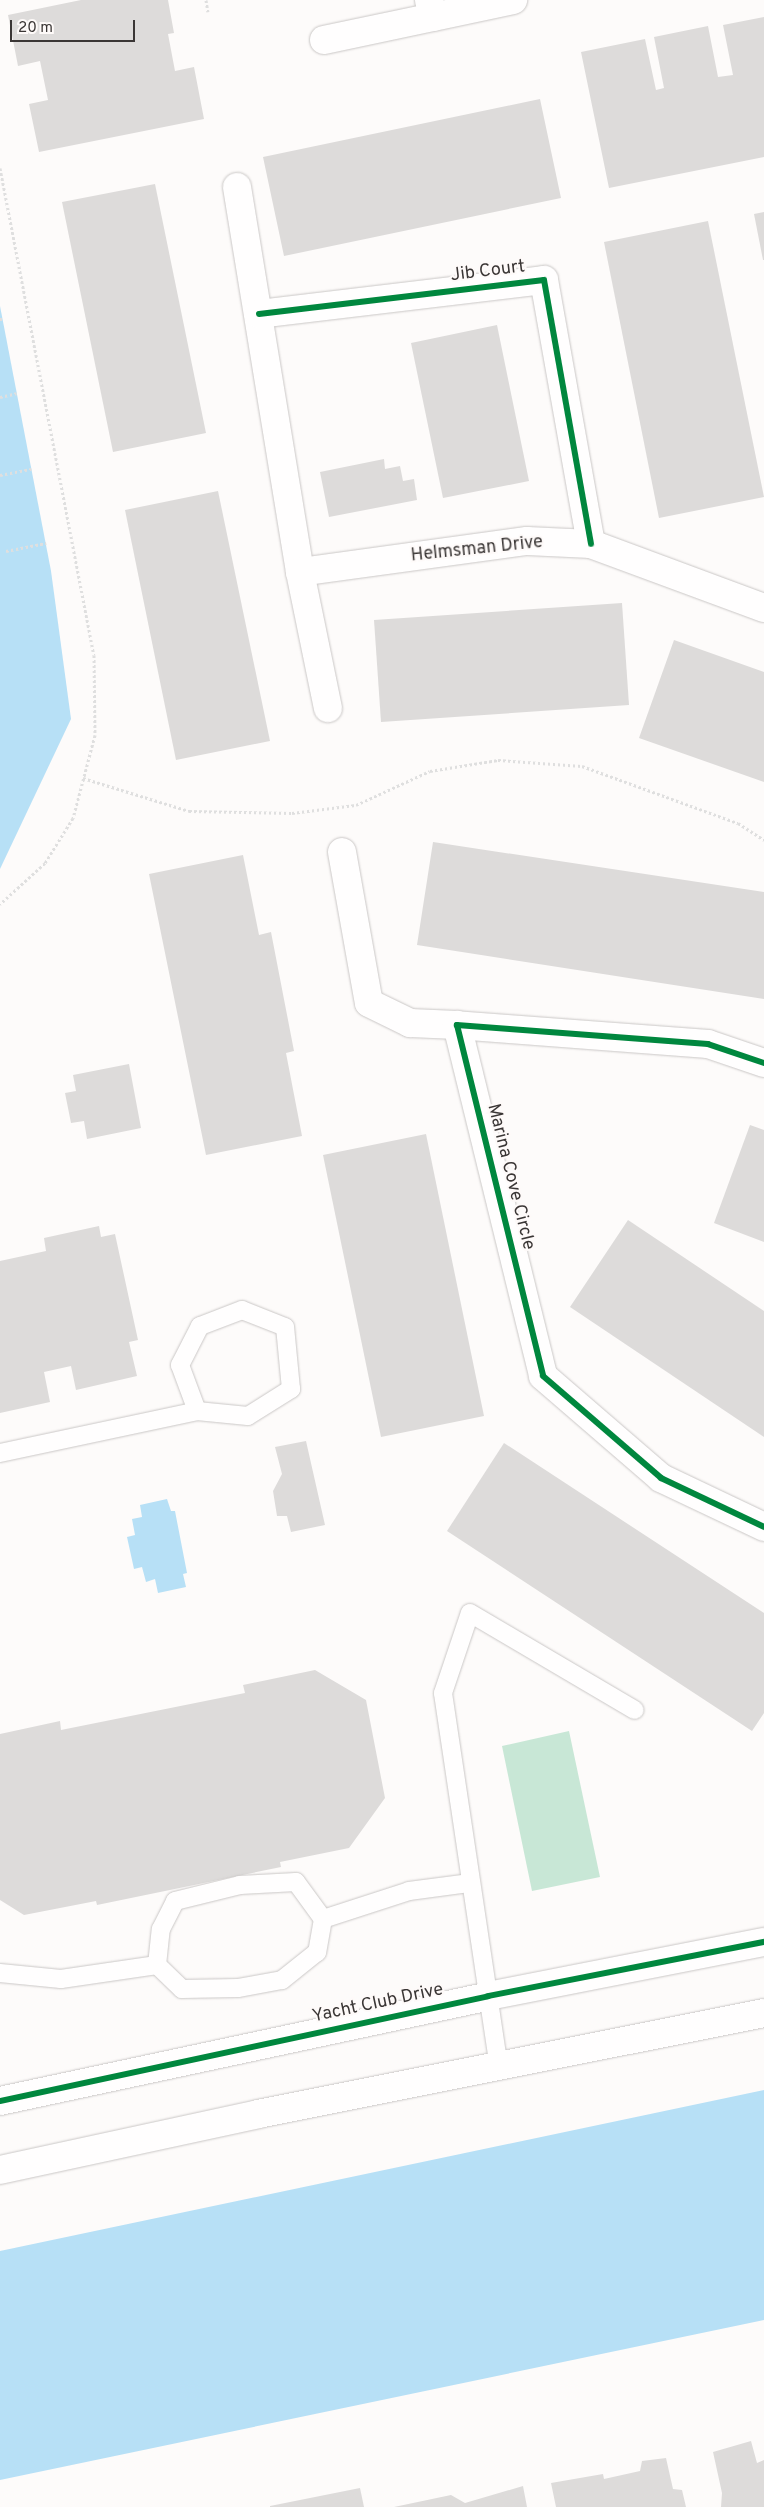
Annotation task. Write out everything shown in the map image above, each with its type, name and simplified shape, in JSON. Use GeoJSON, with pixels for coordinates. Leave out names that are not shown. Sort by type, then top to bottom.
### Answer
{"type":"FeatureCollection","features":[{"type":"Feature","properties":{"kind":"street"},"geometry":{"type":"LineString","coordinates":[[324,40],[431,9],[513,0]]}},
{"type":"Feature","properties":{"kind":"street"},"geometry":{"type":"LineString","coordinates":[[237,187],[300,572],[328,708]]}},
{"type":"Feature","properties":{"kind":"street","name":"Jib Court"},"geometry":{"type":"LineString","coordinates":[[259,314],[544,280],[591,544]]}},
{"type":"Feature","properties":{"kind":"street","name":"Helmsman Drive"},"geometry":{"type":"LineString","coordinates":[[300,572],[527,541],[591,544],[764,608]]}},
{"type":"Feature","properties":{"kind":"street"},"geometry":{"type":"LineString","coordinates":[[342,852],[369,1003],[410,1023],[708,1044],[764,1063]]}},
{"type":"Feature","properties":{"kind":"street","name":"Marina Cove Circle"},"geometry":{"type":"LineString","coordinates":[[456,1025],[543,1376],[660,1478],[764,1528]]}},
{"type":"Feature","properties":{"kind":"street","name":"Yacht Club Drive"},"geometry":{"type":"LineString","coordinates":[[0,2101],[488,1996],[764,1942]]}},
{"type":"Feature","properties":{"kind":"street"},"geometry":{"type":"LineString","coordinates":[[0,2170],[258,2114],[499,2068],[764,2013]]}},
{"type":"Feature","properties":{"kind":"lane"},"geometry":{"type":"LineString","coordinates":[[0,1453],[197,1411],[248,1416],[291,1389],[285,1327],[242,1310],[200,1326],[180,1365],[197,1411]]}},
{"type":"Feature","properties":{"kind":"lane"},"geometry":{"type":"LineString","coordinates":[[499,2068],[443,1693],[470,1613],[635,1710]]}},
{"type":"Feature","properties":{"kind":"lane"},"geometry":{"type":"LineString","coordinates":[[296,1882],[323,1919],[316,1952],[282,1980],[238,1988],[182,1989],[157,1965],[160,1930],[175,1901],[240,1885],[296,1882]]}},
{"type":"Feature","properties":{"kind":"lane"},"geometry":{"type":"LineString","coordinates":[[323,1919],[409,1891],[470,1883]]}},
{"type":"Feature","properties":{"kind":"lane"},"geometry":{"type":"LineString","coordinates":[[0,1973],[61,1979],[157,1965]]}},
{"type":"Feature","properties":{"kind":"path"},"geometry":{"type":"LineString","coordinates":[[206,0],[208,12]]}},
{"type":"Feature","properties":{"kind":"path"},"geometry":{"type":"LineString","coordinates":[[0,168],[94,655],[95,735],[73,818],[45,863],[0,904]]}},
{"type":"Feature","properties":{"kind":"path"},"geometry":{"type":"LineString","coordinates":[[0,397],[17,393]]}},
{"type":"Feature","properties":{"kind":"path"},"geometry":{"type":"LineString","coordinates":[[0,475],[32,469]]}},
{"type":"Feature","properties":{"kind":"path"},"geometry":{"type":"LineString","coordinates":[[6,551],[46,543]]}},
{"type":"Feature","properties":{"kind":"path"},"geometry":{"type":"LineString","coordinates":[[83,778],[189,811],[292,813],[356,805],[430,771],[498,760],[582,766],[738,822],[764,840]]}},
{"type":"Feature","properties":{"kind":"green space"},"geometry":{"type":"Polygon","coordinates":[[[569,1731],[600,1877],[532,1891],[502,1746],[569,1731]]]}},
{"type":"Feature","properties":{"kind":"water"},"geometry":{"type":"Polygon","coordinates":[[[0,306],[51,571],[71,719],[0,869],[0,306]]]}},
{"type":"Feature","properties":{"kind":"water"},"geometry":{"type":"Polygon","coordinates":[[[167,1499],[171,1511],[175,1511],[187,1573],[183,1574],[186,1587],[158,1593],[155,1579],[146,1582],[142,1567],[134,1569],[127,1537],[135,1535],[132,1519],[142,1517],[140,1505],[167,1499]]]}},
{"type":"Feature","properties":{"kind":"water"},"geometry":{"type":"Polygon","coordinates":[[[764,2090],[764,2320],[0,2480],[0,2251],[764,2090]]]}},
{"type":"Feature","properties":{"kind":"building"},"geometry":{"type":"Polygon","coordinates":[[[81,0],[168,0],[174,33],[168,34],[175,71],[194,67],[204,119],[39,152],[29,104],[48,100],[40,61],[18,66],[8,15],[81,0]]]}},
{"type":"Feature","properties":{"kind":"building"},"geometry":{"type":"Polygon","coordinates":[[[764,17],[764,157],[609,188],[581,52],[645,39],[656,90],[664,88],[654,37],[708,26],[718,77],[733,75],[723,25],[764,17]]]}},
{"type":"Feature","properties":{"kind":"building"},"geometry":{"type":"Polygon","coordinates":[[[540,99],[561,198],[284,256],[263,157],[540,99]]]}},
{"type":"Feature","properties":{"kind":"building"},"geometry":{"type":"Polygon","coordinates":[[[155,184],[206,433],[113,452],[62,202],[155,184]]]}},
{"type":"Feature","properties":{"kind":"building"},"geometry":{"type":"Polygon","coordinates":[[[764,212],[764,260],[763,260],[754,214],[764,212]]]}},
{"type":"Feature","properties":{"kind":"building"},"geometry":{"type":"Polygon","coordinates":[[[708,221],[764,497],[659,518],[604,242],[708,221]]]}},
{"type":"Feature","properties":{"kind":"building"},"geometry":{"type":"Polygon","coordinates":[[[497,325],[529,481],[443,498],[411,343],[497,325]]]}},
{"type":"Feature","properties":{"kind":"building"},"geometry":{"type":"Polygon","coordinates":[[[384,459],[385,469],[400,466],[403,481],[414,479],[417,500],[329,517],[320,472],[384,459]]]}},
{"type":"Feature","properties":{"kind":"building"},"geometry":{"type":"Polygon","coordinates":[[[218,491],[270,741],[176,760],[125,510],[218,491]]]}},
{"type":"Feature","properties":{"kind":"building"},"geometry":{"type":"Polygon","coordinates":[[[622,603],[629,705],[381,722],[374,620],[622,603]]]}},
{"type":"Feature","properties":{"kind":"building"},"geometry":{"type":"Polygon","coordinates":[[[674,640],[764,672],[764,782],[639,738],[674,640]]]}},
{"type":"Feature","properties":{"kind":"building"},"geometry":{"type":"Polygon","coordinates":[[[433,842],[764,892],[764,999],[417,945],[433,842]]]}},
{"type":"Feature","properties":{"kind":"building"},"geometry":{"type":"Polygon","coordinates":[[[243,855],[259,935],[271,932],[294,1051],[286,1053],[302,1136],[206,1155],[149,874],[243,855]]]}},
{"type":"Feature","properties":{"kind":"building"},"geometry":{"type":"Polygon","coordinates":[[[129,1064],[141,1128],[87,1139],[84,1121],[71,1123],[65,1093],[76,1091],[73,1075],[129,1064]]]}},
{"type":"Feature","properties":{"kind":"building"},"geometry":{"type":"Polygon","coordinates":[[[750,1125],[764,1130],[764,1242],[714,1223],[750,1125]]]}},
{"type":"Feature","properties":{"kind":"building"},"geometry":{"type":"Polygon","coordinates":[[[426,1134],[484,1416],[381,1437],[323,1155],[426,1134]]]}},
{"type":"Feature","properties":{"kind":"building"},"geometry":{"type":"Polygon","coordinates":[[[628,1220],[764,1311],[764,1437],[570,1307],[628,1220]]]}},
{"type":"Feature","properties":{"kind":"building"},"geometry":{"type":"Polygon","coordinates":[[[99,1226],[101,1237],[115,1234],[138,1340],[129,1342],[137,1376],[76,1390],[71,1366],[44,1372],[50,1402],[0,1413],[0,1261],[46,1251],[44,1238],[99,1226]]]}},
{"type":"Feature","properties":{"kind":"building"},"geometry":{"type":"Polygon","coordinates":[[[306,1441],[325,1525],[291,1532],[287,1516],[277,1516],[273,1491],[282,1474],[275,1447],[306,1441]]]}},
{"type":"Feature","properties":{"kind":"building"},"geometry":{"type":"Polygon","coordinates":[[[504,1443],[764,1613],[764,1713],[752,1731],[447,1531],[504,1443]]]}},
{"type":"Feature","properties":{"kind":"building"},"geometry":{"type":"Polygon","coordinates":[[[315,1670],[366,1700],[385,1798],[349,1848],[280,1862],[281,1867],[97,1905],[96,1901],[24,1915],[0,1900],[0,1734],[60,1721],[61,1730],[245,1693],[243,1685],[315,1670]]]}},
{"type":"Feature","properties":{"kind":"building"},"geometry":{"type":"Polygon","coordinates":[[[751,2441],[757,2463],[764,2460],[764,2507],[721,2507],[722,2493],[713,2452],[751,2441]]]}},
{"type":"Feature","properties":{"kind":"building"},"geometry":{"type":"Polygon","coordinates":[[[666,2458],[673,2489],[682,2490],[686,2507],[556,2507],[551,2483],[603,2474],[604,2479],[640,2471],[642,2461],[666,2458]]]}},
{"type":"Feature","properties":{"kind":"building"},"geometry":{"type":"Polygon","coordinates":[[[523,2486],[527,2507],[394,2507],[451,2495],[465,2503],[523,2486]]]}},
{"type":"Feature","properties":{"kind":"building"},"geometry":{"type":"Polygon","coordinates":[[[360,2488],[364,2507],[270,2507],[270,2506],[360,2488]]]}},
{"type":"Feature","properties":{"kind":"cycle path"},"geometry":{"type":"LineString","coordinates":[[259,314],[544,280],[591,544]]}},
{"type":"Feature","properties":{"kind":"cycle path"},"geometry":{"type":"LineString","coordinates":[[764,1063],[708,1044],[457,1025],[543,1376],[661,1478],[764,1527]]}},
{"type":"Feature","properties":{"kind":"cycle path"},"geometry":{"type":"LineString","coordinates":[[0,2101],[488,1996],[764,1942]]}}]}
